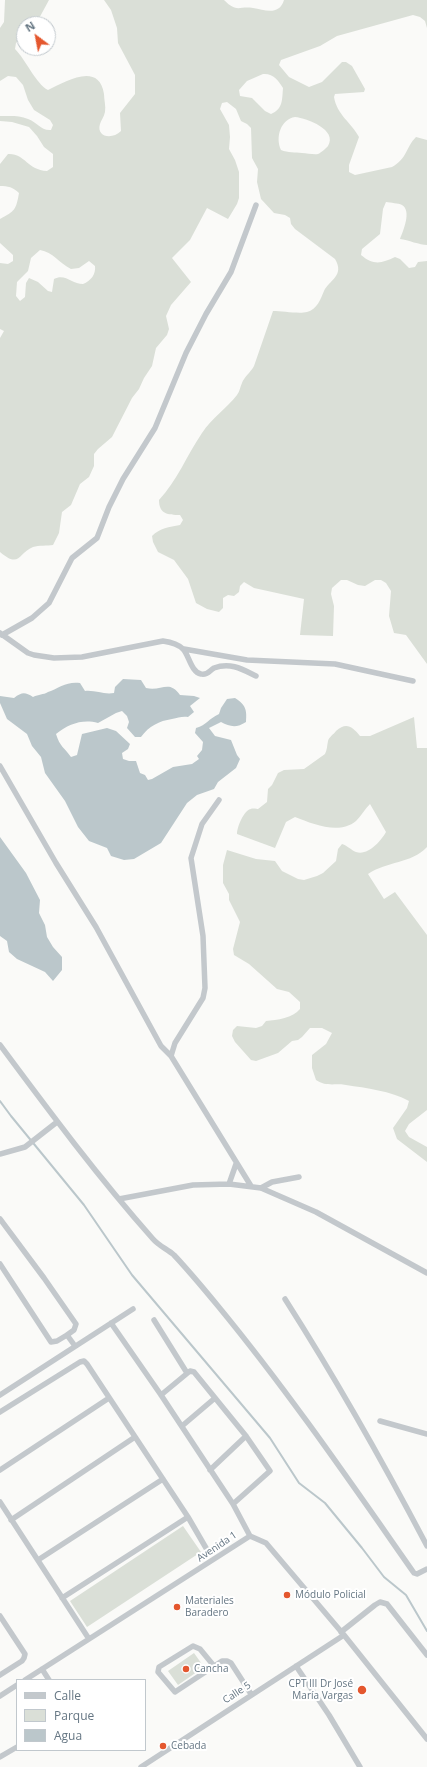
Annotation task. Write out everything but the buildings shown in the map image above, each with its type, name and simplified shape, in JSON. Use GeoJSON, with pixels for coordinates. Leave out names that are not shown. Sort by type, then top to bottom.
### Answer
{"type":"FeatureCollection","features":[{"type":"Feature","properties":{"kind":"street"},"geometry":{"type":"LineString","coordinates":[[256,205],[231,272],[206,314],[186,354],[155,428],[123,479],[97,538],[72,558],[49,603],[32,618],[1,634],[28,653],[48,657],[82,657],[163,641],[176,644],[184,649],[246,660],[335,664],[413,682]]}},
{"type":"Feature","properties":{"kind":"street"},"geometry":{"type":"LineString","coordinates":[[184,649],[196,671],[201,674],[206,674],[214,668],[230,665],[240,667],[256,676]]}},
{"type":"Feature","properties":{"kind":"street"},"geometry":{"type":"LineString","coordinates":[[0,766],[56,863],[96,927],[161,1046],[171,1056],[236,1164],[251,1186]]}},
{"type":"Feature","properties":{"kind":"street"},"geometry":{"type":"LineString","coordinates":[[171,1056],[175,1043],[203,998],[205,988],[203,936],[191,858],[202,824],[219,800]]}},
{"type":"Feature","properties":{"kind":"street"},"geometry":{"type":"LineString","coordinates":[[0,1045],[57,1122],[119,1199],[154,1240],[173,1254],[217,1304],[263,1361],[414,1573],[417,1574],[427,1569]]}},
{"type":"Feature","properties":{"kind":"street"},"geometry":{"type":"LineString","coordinates":[[0,1154],[25,1147],[57,1122]]}},
{"type":"Feature","properties":{"kind":"street"},"geometry":{"type":"LineString","coordinates":[[229,1184],[236,1164]]}},
{"type":"Feature","properties":{"kind":"street"},"geometry":{"type":"LineString","coordinates":[[261,1188],[272,1182],[299,1177]]}},
{"type":"Feature","properties":{"kind":"street"},"geometry":{"type":"LineString","coordinates":[[119,1199],[193,1185],[229,1184],[261,1188],[316,1212],[427,1274]]}},
{"type":"Feature","properties":{"kind":"street"},"geometry":{"type":"LineString","coordinates":[[0,1219],[76,1324],[74,1330],[57,1341],[51,1342],[0,1264]]}},
{"type":"Feature","properties":{"kind":"street"},"geometry":{"type":"LineString","coordinates":[[285,1299],[324,1359],[346,1400],[381,1458],[427,1546]]}},
{"type":"Feature","properties":{"kind":"street"},"geometry":{"type":"LineString","coordinates":[[0,1395],[132,1309]]}},
{"type":"Feature","properties":{"kind":"street"},"geometry":{"type":"LineString","coordinates":[[154,1320],[187,1373]]}},
{"type":"Feature","properties":{"kind":"street"},"geometry":{"type":"LineString","coordinates":[[111,1323],[182,1426],[232,1504],[250,1536]]}},
{"type":"Feature","properties":{"kind":"street"},"geometry":{"type":"LineString","coordinates":[[67,1335],[74,1346]]}},
{"type":"Feature","properties":{"kind":"street"},"geometry":{"type":"LineString","coordinates":[[0,1412],[80,1362],[84,1361],[88,1364],[188,1517],[206,1548]]}},
{"type":"Feature","properties":{"kind":"street"},"geometry":{"type":"LineString","coordinates":[[161,1394],[192,1370],[246,1436],[270,1471],[232,1504]]}},
{"type":"Feature","properties":{"kind":"street"},"geometry":{"type":"LineString","coordinates":[[0,1470],[109,1398]]}},
{"type":"Feature","properties":{"kind":"street"},"geometry":{"type":"LineString","coordinates":[[182,1426],[215,1398]]}},
{"type":"Feature","properties":{"kind":"street"},"geometry":{"type":"LineString","coordinates":[[380,1420],[427,1434]]}},
{"type":"Feature","properties":{"kind":"street"},"geometry":{"type":"LineString","coordinates":[[11,1520],[135,1436]]}},
{"type":"Feature","properties":{"kind":"street"},"geometry":{"type":"LineString","coordinates":[[210,1470],[246,1436]]}},
{"type":"Feature","properties":{"kind":"street"},"geometry":{"type":"LineString","coordinates":[[38,1560],[163,1479]]}},
{"type":"Feature","properties":{"kind":"street"},"geometry":{"type":"LineString","coordinates":[[0,1502],[89,1639]]}},
{"type":"Feature","properties":{"kind":"street"},"geometry":{"type":"LineString","coordinates":[[62,1598],[188,1517]]}},
{"type":"Feature","properties":{"kind":"street","name":"Avenida 1"},"geometry":{"type":"LineString","coordinates":[[27,1679],[250,1536],[266,1543],[343,1634],[427,1739]]}},
{"type":"Feature","properties":{"kind":"street","name":"Calle 5"},"geometry":{"type":"LineString","coordinates":[[141,1767],[343,1634],[380,1602],[387,1604],[427,1655]]}},
{"type":"Feature","properties":{"kind":"street"},"geometry":{"type":"LineString","coordinates":[[0,1616],[24,1654],[24,1658],[0,1676]]}},
{"type":"Feature","properties":{"kind":"street"},"geometry":{"type":"LineString","coordinates":[[214,1666],[200,1649],[193,1646],[159,1667],[158,1672],[175,1692],[222,1661],[227,1661],[231,1663],[251,1694]]}},
{"type":"Feature","properties":{"kind":"street"},"geometry":{"type":"LineString","coordinates":[[296,1666],[329,1715],[360,1767]]}},
{"type":"Feature","properties":{"kind":"street"},"geometry":{"type":"LineString","coordinates":[[42,1669],[48,1679]]}},
{"type":"Feature","properties":{"kind":"street"},"geometry":{"type":"LineString","coordinates":[[0,1696],[16,1686]]}},
{"type":"Feature","properties":{"kind":"street"},"geometry":{"type":"LineString","coordinates":[[0,1757],[16,1748]]}},
{"type":"Feature","properties":{"kind":"green space"},"geometry":{"type":"Polygon","coordinates":[[[5,0],[49,0],[40,16],[16,16],[16,56],[21,56],[39,83],[48,90],[80,77],[89,76],[96,78],[101,84],[105,105],[105,112],[99,128],[100,132],[106,136],[113,136],[121,131],[120,113],[135,94],[135,75],[118,43],[117,28],[111,10],[104,0],[224,0],[235,8],[253,8],[271,11],[279,8],[284,0],[427,0],[427,28],[425,21],[420,17],[413,15],[337,36],[320,46],[281,60],[279,65],[289,77],[309,87],[322,82],[342,62],[346,62],[352,66],[365,89],[364,92],[335,94],[334,97],[341,114],[359,137],[349,165],[349,172],[355,175],[392,167],[404,157],[416,137],[427,140],[427,245],[400,239],[407,216],[405,208],[400,204],[386,202],[383,209],[380,234],[362,249],[361,255],[374,262],[382,262],[395,257],[400,259],[409,268],[415,267],[418,262],[427,261],[427,664],[406,635],[394,633],[389,616],[391,591],[386,583],[381,580],[375,580],[365,586],[358,585],[347,580],[341,580],[332,588],[331,594],[334,606],[333,636],[300,635],[304,599],[254,588],[244,582],[240,586],[239,592],[234,596],[228,595],[223,598],[223,608],[219,612],[207,609],[196,603],[188,579],[174,560],[158,552],[153,542],[152,536],[155,533],[165,528],[180,525],[183,520],[180,515],[172,515],[162,511],[159,505],[159,500],[177,476],[206,428],[238,394],[243,381],[254,366],[273,311],[300,313],[310,311],[318,303],[326,287],[335,277],[338,270],[338,265],[335,259],[295,229],[291,224],[290,218],[285,215],[274,213],[261,199],[257,182],[258,169],[252,158],[251,128],[241,121],[236,109],[227,102],[222,103],[220,109],[229,125],[229,149],[239,172],[239,198],[237,204],[228,219],[207,208],[190,240],[172,258],[191,282],[171,305],[166,316],[169,329],[167,335],[156,348],[152,366],[132,398],[112,437],[94,454],[94,466],[89,477],[80,484],[71,505],[62,512],[59,533],[53,545],[33,547],[15,559],[11,559],[0,552],[0,338],[4,331],[0,329],[0,263],[8,264],[13,261],[13,255],[0,243],[0,219],[12,212],[16,207],[19,193],[10,187],[0,186],[0,164],[8,154],[14,154],[35,168],[47,171],[53,167],[53,154],[44,147],[29,127],[12,122],[0,121],[0,116],[14,116],[28,119],[48,130],[51,130],[53,125],[50,120],[34,110],[28,100],[23,85],[16,77],[8,76],[0,81],[0,28],[4,22],[5,0]],[[263,74],[247,81],[239,90],[240,96],[252,98],[265,111],[271,114],[280,107],[283,88],[277,80],[267,74],[263,74]],[[295,117],[286,121],[280,129],[279,145],[281,150],[289,152],[321,153],[328,146],[330,140],[329,135],[325,130],[313,122],[295,117]],[[40,250],[31,258],[28,271],[17,282],[16,296],[20,301],[25,297],[26,283],[29,278],[38,282],[48,291],[52,292],[54,279],[58,277],[83,284],[91,279],[95,272],[95,266],[89,261],[79,268],[71,269],[49,253],[40,250]]]}},
{"type":"Feature","properties":{"kind":"green space"},"geometry":{"type":"Polygon","coordinates":[[[414,717],[417,748],[427,748],[427,847],[414,857],[383,867],[368,874],[384,899],[395,892],[427,935],[427,1110],[409,1124],[405,1131],[409,1137],[427,1147],[427,1162],[397,1139],[393,1128],[407,1108],[409,1101],[378,1090],[342,1084],[327,1084],[316,1080],[312,1068],[312,1055],[326,1044],[332,1033],[322,1028],[310,1028],[302,1037],[298,1040],[292,1041],[278,1053],[256,1061],[251,1060],[235,1042],[232,1036],[233,1030],[237,1026],[256,1028],[262,1026],[266,1021],[293,1015],[300,1009],[300,1002],[289,992],[277,989],[249,964],[234,955],[233,949],[240,922],[229,900],[229,894],[223,883],[223,865],[227,850],[256,859],[275,861],[282,871],[298,879],[304,880],[323,873],[336,861],[338,849],[342,844],[356,852],[361,853],[374,847],[386,832],[370,804],[356,821],[342,827],[326,827],[295,817],[286,822],[275,848],[237,834],[237,831],[241,819],[248,810],[258,809],[267,802],[268,789],[272,785],[278,773],[284,770],[304,769],[325,754],[330,737],[340,728],[349,726],[360,736],[370,736],[414,717]]]}},
{"type":"Feature","properties":{"kind":"green space"},"geometry":{"type":"Polygon","coordinates":[[[183,1526],[201,1552],[87,1627],[70,1601],[183,1526]]]}},
{"type":"Feature","properties":{"kind":"green space","name":"Cancha"},"geometry":{"type":"Polygon","coordinates":[[[194,1653],[204,1667],[178,1685],[168,1671],[194,1653]]]}},
{"type":"Feature","properties":{"kind":"water"},"geometry":{"type":"Polygon","coordinates":[[[123,679],[141,680],[146,688],[151,689],[168,687],[176,690],[180,695],[200,698],[190,706],[194,712],[188,717],[180,717],[159,723],[147,730],[141,737],[135,737],[127,728],[129,722],[127,716],[122,711],[98,723],[81,722],[71,725],[56,734],[61,744],[71,757],[77,755],[82,734],[107,728],[116,731],[130,744],[128,749],[122,753],[123,759],[136,761],[140,773],[145,775],[148,780],[173,767],[192,764],[199,759],[197,756],[202,750],[203,742],[195,733],[196,728],[219,714],[227,699],[235,698],[239,701],[244,706],[246,714],[246,722],[240,725],[230,726],[221,722],[209,728],[215,736],[231,740],[240,759],[236,768],[218,782],[214,789],[197,795],[187,803],[161,843],[134,859],[124,860],[111,856],[107,848],[89,841],[78,827],[65,801],[45,773],[41,757],[32,746],[27,734],[7,719],[0,703],[0,696],[14,698],[24,693],[33,697],[71,683],[80,683],[85,691],[114,693],[115,687],[123,679]]]}},
{"type":"Feature","properties":{"kind":"water"},"geometry":{"type":"Polygon","coordinates":[[[0,837],[26,873],[40,900],[39,913],[45,925],[47,937],[62,957],[62,970],[53,981],[45,972],[17,959],[9,952],[7,941],[0,936],[0,837]]]}},
{"type":"Feature","properties":{"kind":"waterway"},"geometry":{"type":"LineString","coordinates":[[0,1101],[84,1205],[132,1275],[270,1438],[299,1483],[325,1503],[384,1577],[406,1595],[427,1631]]}},
{"type":"Feature","properties":{"kind":"place","name":"Módulo Policial"},"geometry":{"type":"Point","coordinates":[287,1595]}},
{"type":"Feature","properties":{"kind":"place","name":"Materiales Baradero"},"geometry":{"type":"Point","coordinates":[177,1607]}},
{"type":"Feature","properties":{"kind":"place","name":"Cancha"},"geometry":{"type":"Point","coordinates":[186,1669]}},
{"type":"Feature","properties":{"kind":"place","name":"CPT III Dr José María Vargas"},"geometry":{"type":"Point","coordinates":[362,1690]}},
{"type":"Feature","properties":{"kind":"place","name":"Cebada"},"geometry":{"type":"Point","coordinates":[163,1746]}}]}
